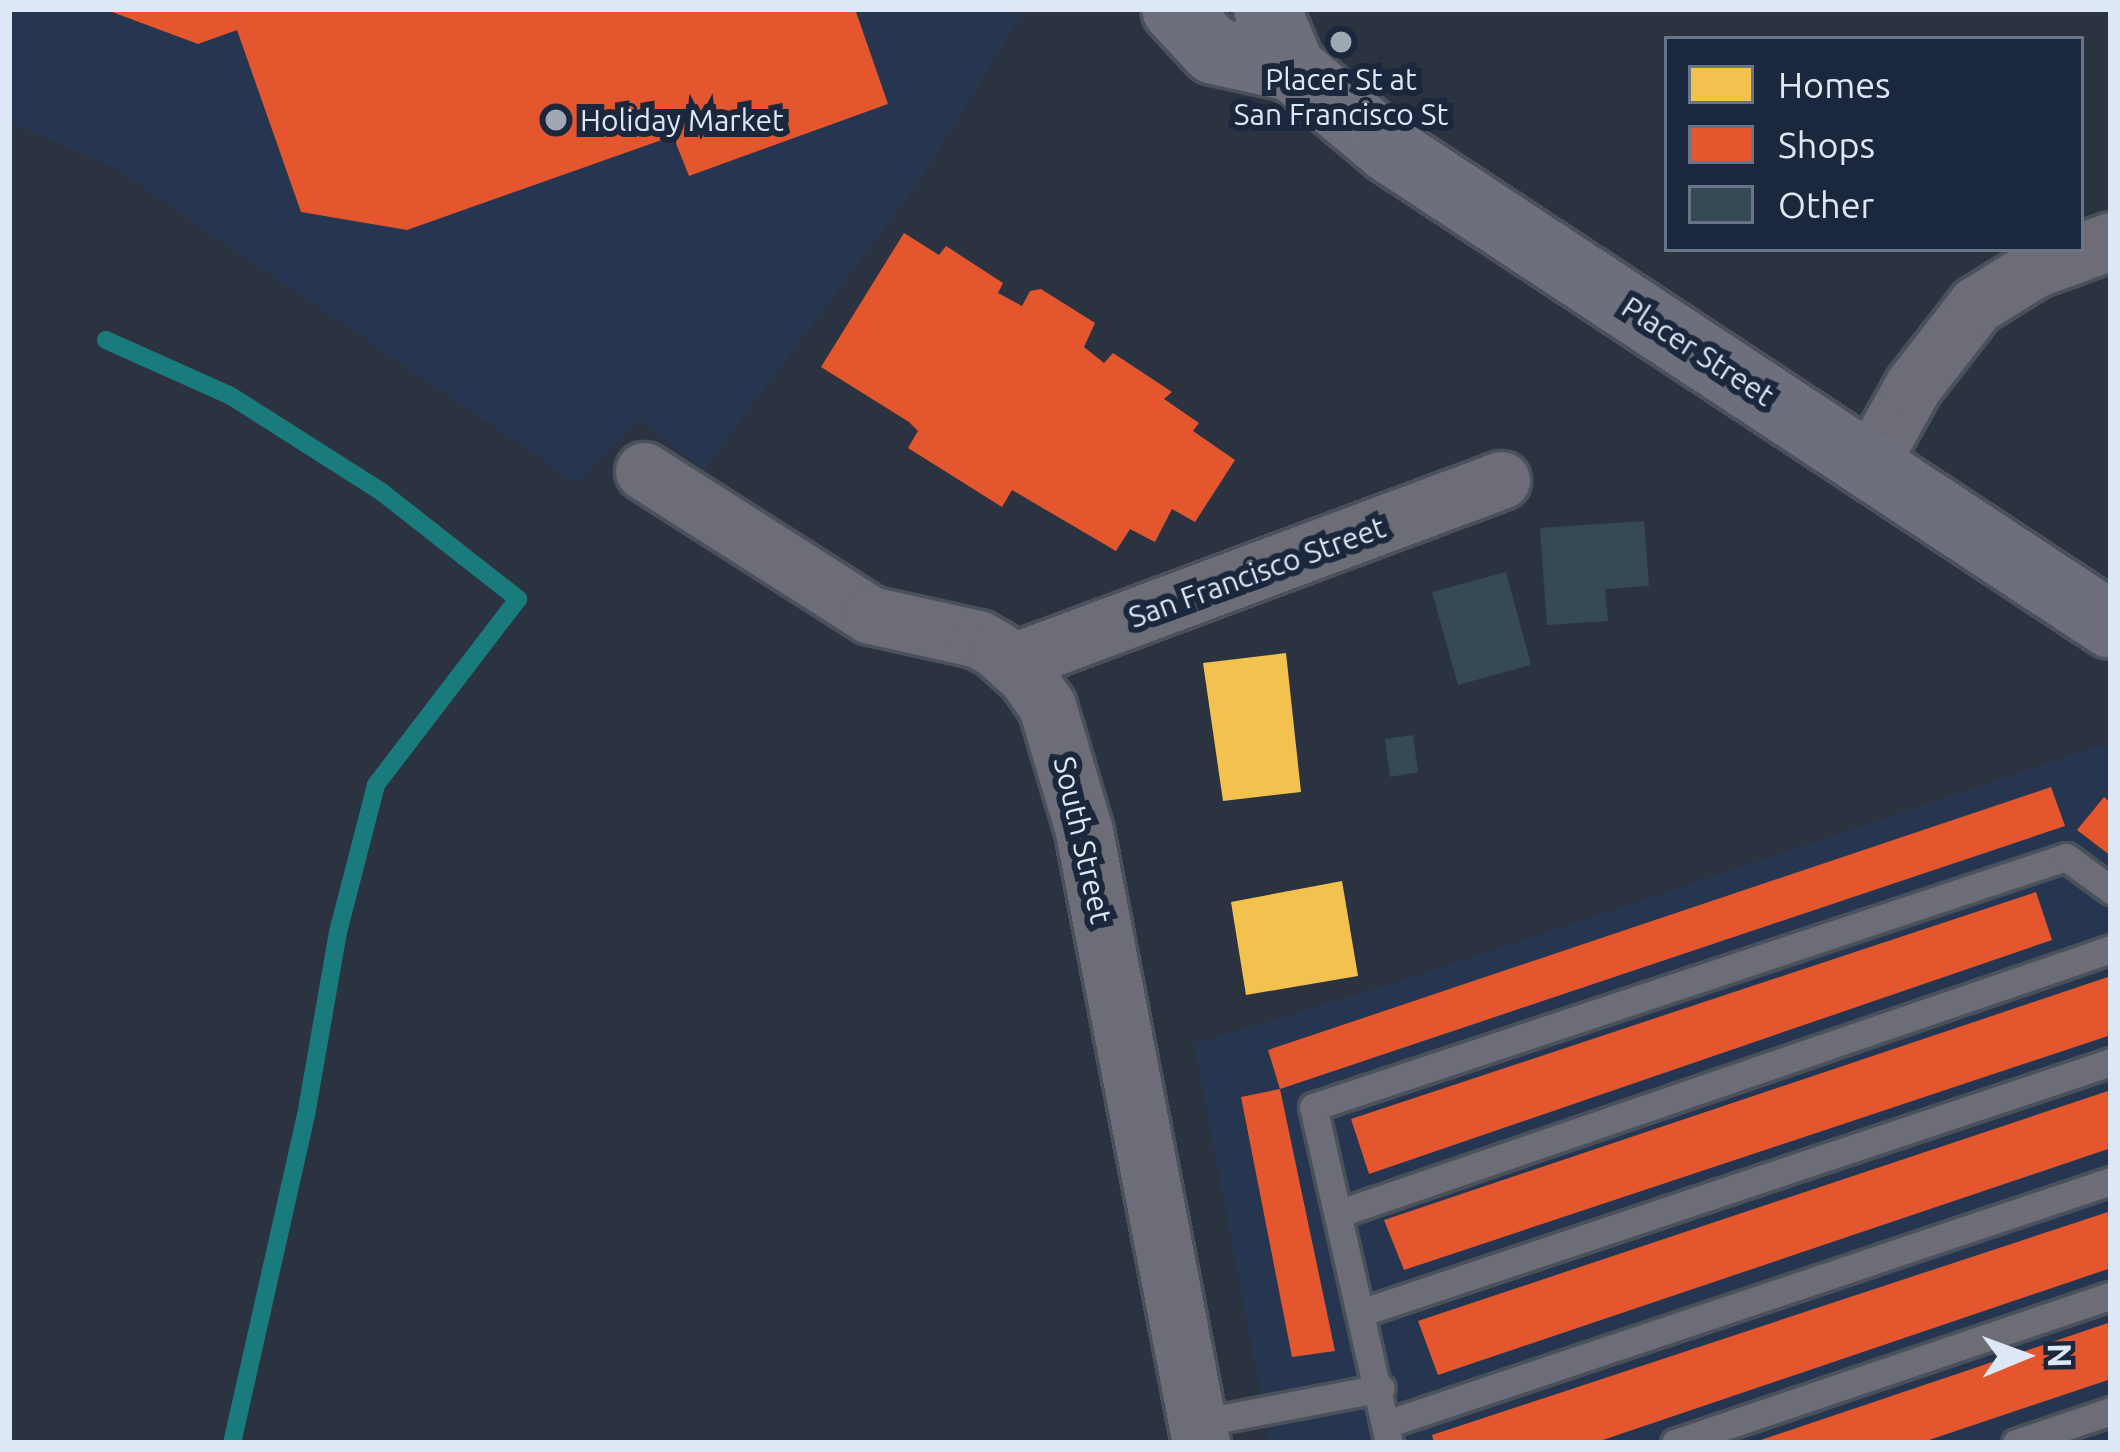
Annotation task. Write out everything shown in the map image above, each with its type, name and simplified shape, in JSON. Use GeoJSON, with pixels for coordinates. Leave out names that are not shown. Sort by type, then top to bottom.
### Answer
{"type":"FeatureCollection","features":[{"type":"Feature","properties":{"kind":"main road","name":"Placer Street"},"geometry":{"type":"LineString","coordinates":[[1175,9],[1214,51],[1292,68]]}},
{"type":"Feature","properties":{"kind":"main road","name":"Placer Street"},"geometry":{"type":"LineString","coordinates":[[1267,9],[1292,68],[1390,150],[2111,625]]}},
{"type":"Feature","properties":{"kind":"street"},"geometry":{"type":"LineString","coordinates":[[1870,463],[1913,386],[1976,305],[2034,269],[2081,252]]}},
{"type":"Feature","properties":{"kind":"street","name":"South Street"},"geometry":{"type":"LineString","coordinates":[[644,471],[870,615],[978,640],[1012,662],[1047,706],[1072,778],[1200,1433]]}},
{"type":"Feature","properties":{"kind":"street","name":"San Francisco Street"},"geometry":{"type":"LineString","coordinates":[[1012,662],[1501,480]]}},
{"type":"Feature","properties":{"kind":"lane"},"geometry":{"type":"LineString","coordinates":[[2111,890],[2066,856],[1313,1107],[1388,1433],[2111,1181]]}},
{"type":"Feature","properties":{"kind":"lane"},"geometry":{"type":"LineString","coordinates":[[1340,1214],[2111,949]]}},
{"type":"Feature","properties":{"kind":"lane"},"geometry":{"type":"LineString","coordinates":[[1363,1312],[2111,1062]]}},
{"type":"Feature","properties":{"kind":"lane"},"geometry":{"type":"LineString","coordinates":[[1675,1443],[2111,1295]]}},
{"type":"Feature","properties":{"kind":"lane"},"geometry":{"type":"LineString","coordinates":[[1200,1433],[1381,1388]]}},
{"type":"Feature","properties":{"kind":"lane"},"geometry":{"type":"LineString","coordinates":[[2016,1443],[2111,1411]]}},
{"type":"Feature","properties":{"kind":"shaded area"},"geometry":{"type":"Polygon","coordinates":[[[9,9],[1025,9],[923,176],[704,470],[639,418],[578,484],[113,167],[9,122],[9,9]]]}},
{"type":"Feature","properties":{"kind":"shaded area"},"geometry":{"type":"Polygon","coordinates":[[[2099,746],[2111,747],[2111,1443],[1270,1443],[1194,1044],[1423,974],[2099,746]]]}},
{"type":"Feature","properties":{"kind":"building: Homes"},"geometry":{"type":"Polygon","coordinates":[[[1286,653],[1301,792],[1223,801],[1203,663],[1286,653]]]}},
{"type":"Feature","properties":{"kind":"building: Homes"},"geometry":{"type":"Polygon","coordinates":[[[1342,881],[1358,976],[1246,995],[1231,902],[1342,881]]]}},
{"type":"Feature","properties":{"kind":"building: Shops","name":"Holiday Market"},"geometry":{"type":"Polygon","coordinates":[[[104,9],[855,9],[888,104],[689,176],[673,136],[407,230],[301,212],[237,30],[198,44],[104,9]]]}},
{"type":"Feature","properties":{"kind":"building: Shops"},"geometry":{"type":"Polygon","coordinates":[[[904,233],[939,255],[946,246],[1003,283],[998,293],[1022,306],[1030,291],[1041,289],[1095,323],[1084,347],[1104,363],[1113,353],[1172,392],[1164,399],[1199,423],[1193,431],[1235,460],[1195,522],[1172,509],[1155,542],[1130,529],[1116,551],[1012,490],[1002,507],[908,448],[918,431],[909,422],[821,367],[904,233]]]}},
{"type":"Feature","properties":{"kind":"building: Shops"},"geometry":{"type":"Polygon","coordinates":[[[2051,787],[2065,826],[1280,1089],[1268,1050],[2051,787]]]}},
{"type":"Feature","properties":{"kind":"building: Shops"},"geometry":{"type":"Polygon","coordinates":[[[2104,797],[2111,803],[2111,856],[2077,830],[2104,797]]]}},
{"type":"Feature","properties":{"kind":"building: Shops"},"geometry":{"type":"Polygon","coordinates":[[[2036,892],[2052,940],[1369,1174],[1351,1119],[2036,892]]]}},
{"type":"Feature","properties":{"kind":"building: Shops"},"geometry":{"type":"Polygon","coordinates":[[[2111,976],[2111,1035],[1404,1270],[1384,1220],[2111,976]]]}},
{"type":"Feature","properties":{"kind":"building: Shops"},"geometry":{"type":"Polygon","coordinates":[[[1280,1089],[1335,1351],[1292,1357],[1241,1097],[1280,1089]]]}},
{"type":"Feature","properties":{"kind":"building: Shops"},"geometry":{"type":"Polygon","coordinates":[[[2111,1090],[2111,1148],[1438,1375],[1418,1321],[2111,1090]]]}},
{"type":"Feature","properties":{"kind":"building: Shops"},"geometry":{"type":"Polygon","coordinates":[[[2111,1211],[2111,1268],[1594,1443],[1434,1443],[1432,1435],[2111,1211]]]}},
{"type":"Feature","properties":{"kind":"building: Shops"},"geometry":{"type":"Polygon","coordinates":[[[2111,1322],[2111,1379],[1920,1443],[1752,1443],[2111,1322]]]}},
{"type":"Feature","properties":{"kind":"building: Other"},"geometry":{"type":"Polygon","coordinates":[[[1644,521],[1649,586],[1605,589],[1608,621],[1547,625],[1540,528],[1644,521]]]}},
{"type":"Feature","properties":{"kind":"building: Other"},"geometry":{"type":"Polygon","coordinates":[[[1506,572],[1531,665],[1458,685],[1432,592],[1506,572]]]}},
{"type":"Feature","properties":{"kind":"building: Other"},"geometry":{"type":"Polygon","coordinates":[[[1413,735],[1418,772],[1390,777],[1385,739],[1413,735]]]}},
{"type":"Feature","properties":{"kind":"waterway"},"geometry":{"type":"LineString","coordinates":[[106,340],[231,396],[383,493],[518,599],[376,785],[338,932],[306,1115],[232,1443]]}},
{"type":"Feature","properties":{"kind":"place","name":"Placer St at San Francisco St"},"geometry":{"type":"Point","coordinates":[1341,42]}},
{"type":"Feature","properties":{"kind":"place","name":"Holiday Market"},"geometry":{"type":"Point","coordinates":[556,120]}}]}
